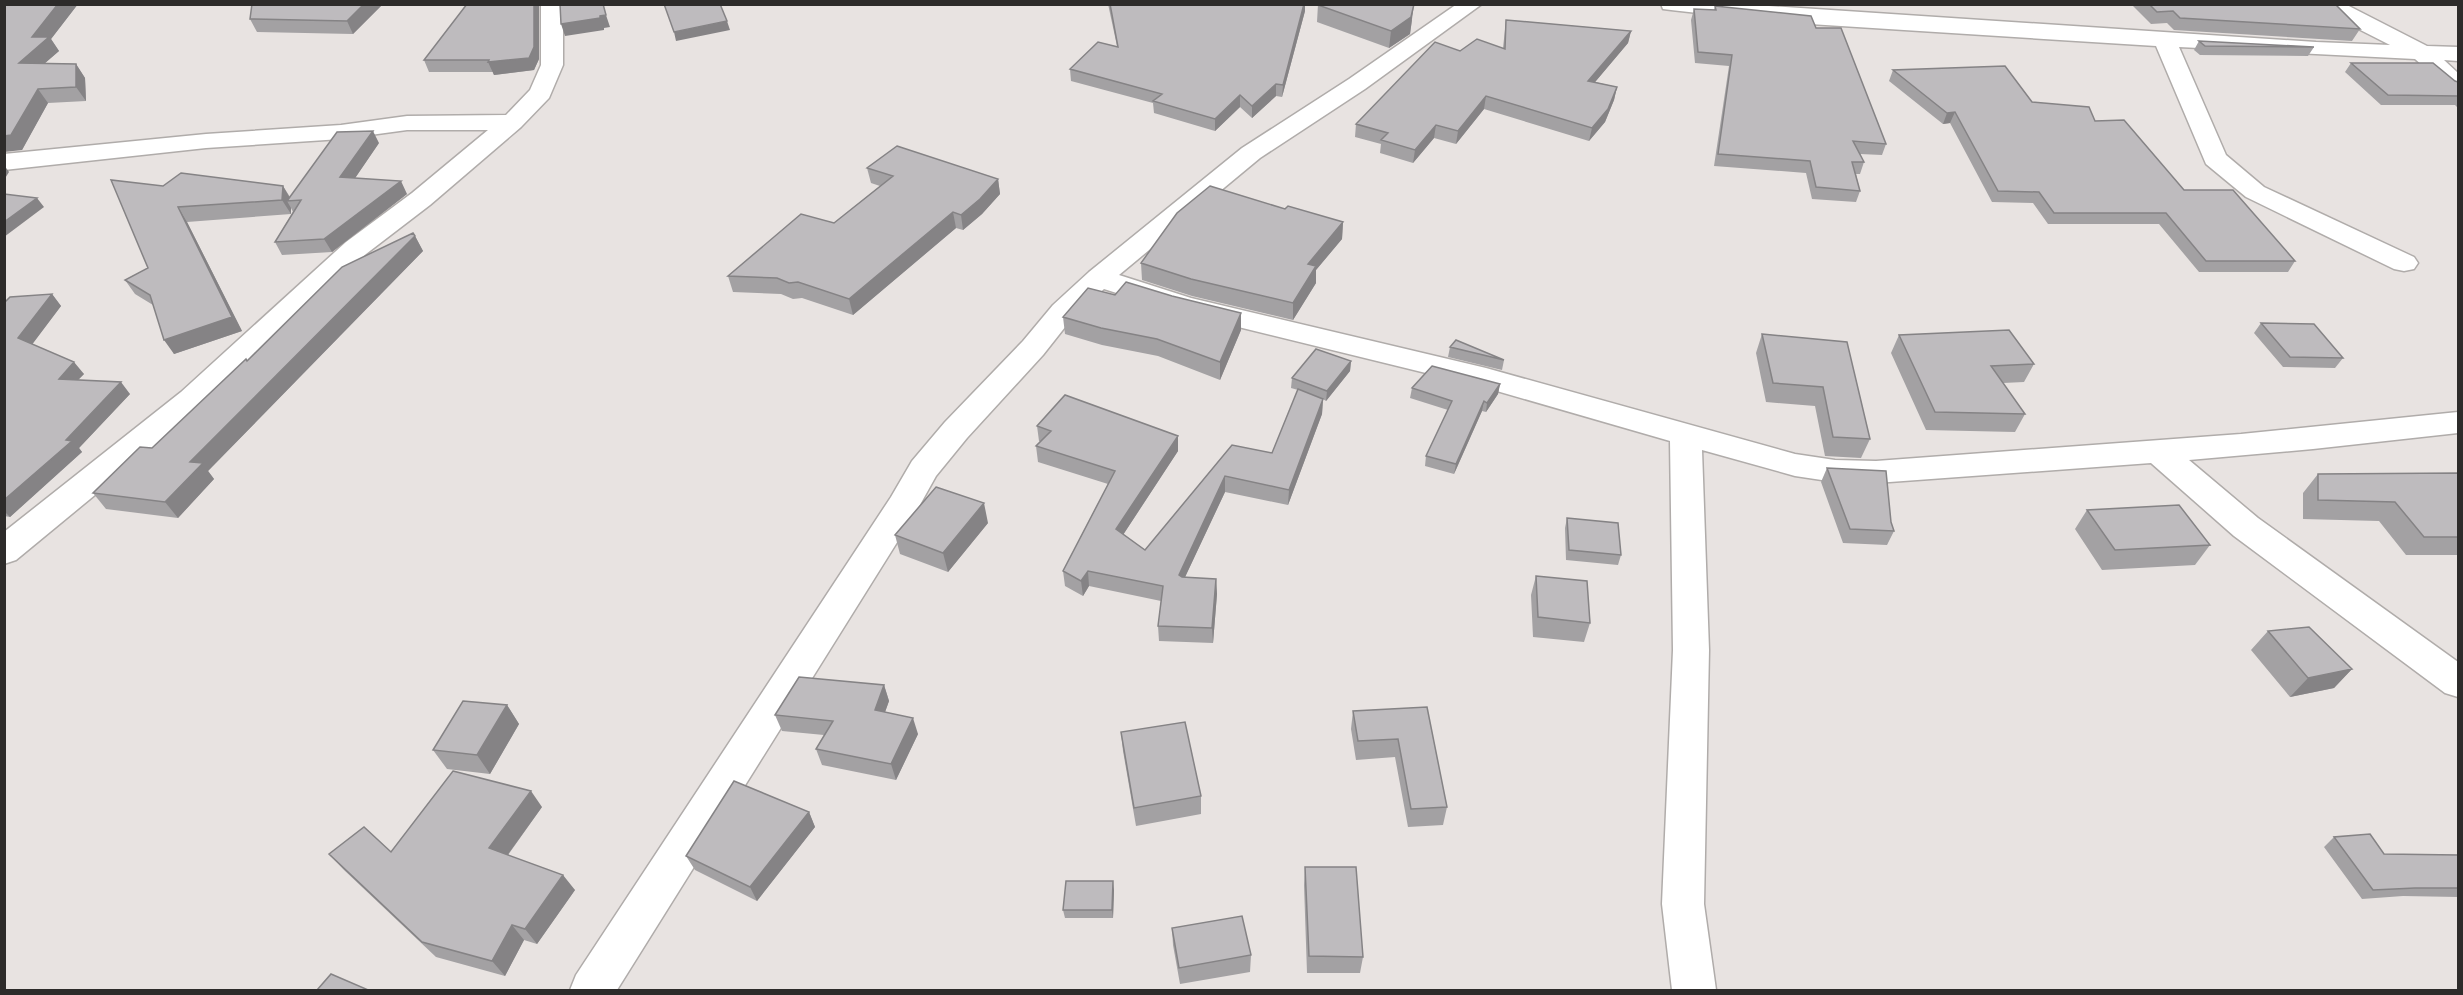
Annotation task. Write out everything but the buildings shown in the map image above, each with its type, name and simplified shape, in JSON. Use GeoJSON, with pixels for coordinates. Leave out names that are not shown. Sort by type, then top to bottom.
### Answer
{"type":"FeatureCollection","features":[{"type":"Feature","properties":{"kind":"street"},"geometry":{"type":"LineString","coordinates":[[4,551],[192,399],[356,248],[421,199],[512,122],[541,93],[552,65],[552,4]]}},
{"type":"Feature","properties":{"kind":"street"},"geometry":{"type":"LineString","coordinates":[[592,990],[904,504],[923,469],[987,395],[1033,348],[1064,311],[1099,278],[1251,153],[1357,84],[1472,4]]}},
{"type":"Feature","properties":{"kind":"street"},"geometry":{"type":"LineString","coordinates":[[1671,4],[1778,15],[2316,49],[2458,54]]}},
{"type":"Feature","properties":{"kind":"street"},"geometry":{"type":"LineString","coordinates":[[2326,4],[2419,51],[2458,84]]}},
{"type":"Feature","properties":{"kind":"street"},"geometry":{"type":"LineString","coordinates":[[2164,38],[2215,159],[2255,192],[2404,263]]}},
{"type":"Feature","properties":{"kind":"street"},"geometry":{"type":"LineString","coordinates":[[4,162],[206,141],[340,132],[407,123],[512,122]]}},
{"type":"Feature","properties":{"kind":"street"},"geometry":{"type":"LineString","coordinates":[[1099,278],[1183,304],[1486,378],[1795,465],[1834,471],[1876,472],[2158,451],[2393,431],[2458,422]]}},
{"type":"Feature","properties":{"kind":"street"},"geometry":{"type":"LineString","coordinates":[[1686,434],[1691,650],[1683,904],[1694,990]]}},
{"type":"Feature","properties":{"kind":"street"},"geometry":{"type":"LineString","coordinates":[[2158,451],[2246,527],[2458,682]]}}]}
